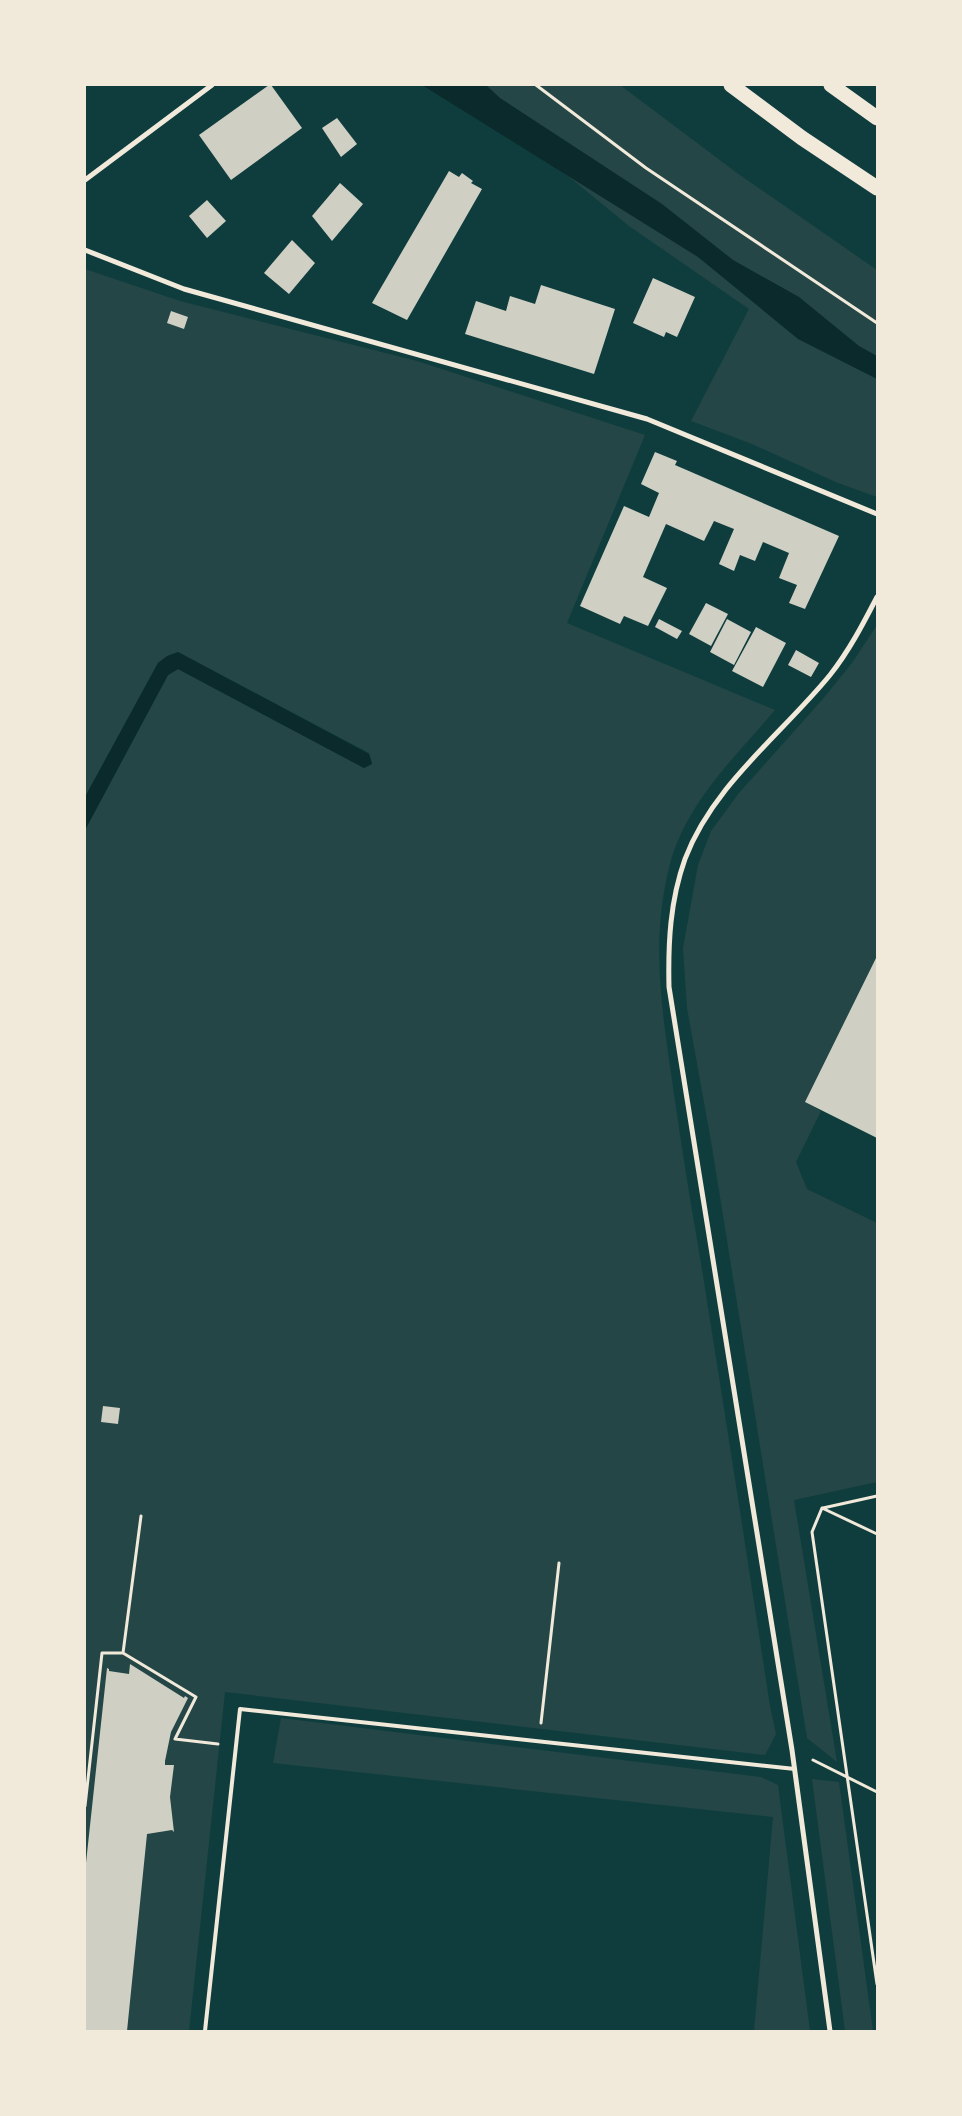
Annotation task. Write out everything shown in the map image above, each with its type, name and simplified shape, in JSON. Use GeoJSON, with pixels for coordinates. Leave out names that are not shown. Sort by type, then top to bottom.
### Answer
{"type":"FeatureCollection","features":[{"type":"Feature","properties":{"kind":"highway"},"geometry":{"type":"LineString","coordinates":[[731,85],[802,138],[877,188]]}},
{"type":"Feature","properties":{"kind":"highway"},"geometry":{"type":"LineString","coordinates":[[831,85],[877,118]]}},
{"type":"Feature","properties":{"kind":"street"},"geometry":{"type":"LineString","coordinates":[[85,180],[212,85]]}},
{"type":"Feature","properties":{"kind":"street"},"geometry":{"type":"LineString","coordinates":[[85,250],[184,289],[647,419],[877,514]]}},
{"type":"Feature","properties":{"kind":"street"},"geometry":{"type":"LineString","coordinates":[[830,2031],[795,1769],[669,987],[668,944],[673,903],[686,859],[702,824],[730,784],[830,675],[856,638],[877,597]]}},
{"type":"Feature","properties":{"kind":"lane"},"geometry":{"type":"LineString","coordinates":[[205,2031],[240,1709],[795,1769]]}},
{"type":"Feature","properties":{"kind":"path"},"geometry":{"type":"LineString","coordinates":[[536,85],[646,168],[877,323]]}},
{"type":"Feature","properties":{"kind":"path"},"geometry":{"type":"LineString","coordinates":[[822,1508],[877,1496]]}},
{"type":"Feature","properties":{"kind":"path"},"geometry":{"type":"LineString","coordinates":[[822,1508],[877,1534]]}},
{"type":"Feature","properties":{"kind":"path"},"geometry":{"type":"LineString","coordinates":[[822,1508],[812,1532],[877,1984]]}},
{"type":"Feature","properties":{"kind":"path"},"geometry":{"type":"LineString","coordinates":[[124,1653],[141,1516]]}},
{"type":"Feature","properties":{"kind":"path"},"geometry":{"type":"LineString","coordinates":[[539,1741],[559,1563]]}},
{"type":"Feature","properties":{"kind":"path"},"geometry":{"type":"LineString","coordinates":[[85,1806],[102,1653],[124,1653],[196,1697],[175,1739],[236,1746]]}},
{"type":"Feature","properties":{"kind":"path"},"geometry":{"type":"LineString","coordinates":[[792,1750],[877,1792]]}},
{"type":"Feature","properties":{"kind":"shaded area"},"geometry":{"type":"Polygon","coordinates":[[[422,85],[486,85],[500,98],[662,204],[733,260],[799,297],[859,346],[877,356],[877,379],[798,339],[698,257],[422,85]]]}},
{"type":"Feature","properties":{"kind":"shaded area"},"geometry":{"type":"Polygon","coordinates":[[[463,85],[620,85],[737,173],[877,270],[877,497],[838,483],[752,444],[691,421],[749,309],[629,226],[485,108],[463,85]]]}},
{"type":"Feature","properties":{"kind":"shaded area"},"geometry":{"type":"Polygon","coordinates":[[[85,269],[180,301],[417,361],[645,435],[567,623],[775,710],[714,781],[688,821],[670,864],[660,920],[659,948],[665,1031],[679,1130],[776,1734],[765,1755],[225,1692],[189,2031],[85,2031],[85,830],[168,675],[178,669],[364,768],[372,763],[369,753],[178,652],[158,663],[85,797],[85,269]]]}},
{"type":"Feature","properties":{"kind":"shaded area"},"geometry":{"type":"Polygon","coordinates":[[[877,625],[877,956],[805,1102],[821,1111],[796,1162],[807,1189],[877,1223],[877,1482],[794,1500],[837,1762],[807,1738],[711,1141],[687,1008],[683,948],[698,865],[711,831],[739,793],[822,700],[852,663],[877,625]]]}},
{"type":"Feature","properties":{"kind":"shaded area"},"geometry":{"type":"Polygon","coordinates":[[[178,652],[369,754],[372,764],[364,768],[178,669],[168,675],[85,830],[85,797],[158,663],[167,656],[178,652]]]}},
{"type":"Feature","properties":{"kind":"shaded area"},"geometry":{"type":"Polygon","coordinates":[[[281,1718],[761,1777],[778,1785],[810,2031],[754,2031],[773,1817],[273,1763],[281,1718]]]}},
{"type":"Feature","properties":{"kind":"shaded area"},"geometry":{"type":"Polygon","coordinates":[[[812,1779],[839,1782],[873,2031],[845,2031],[812,1779]]]}},
{"type":"Feature","properties":{"kind":"building"},"geometry":{"type":"Polygon","coordinates":[[[271,85],[302,128],[231,180],[199,135],[271,85]]]}},
{"type":"Feature","properties":{"kind":"building"},"geometry":{"type":"Polygon","coordinates":[[[337,118],[357,144],[341,157],[322,128],[337,118]]]}},
{"type":"Feature","properties":{"kind":"building"},"geometry":{"type":"Polygon","coordinates":[[[449,171],[459,177],[462,173],[473,181],[471,183],[482,189],[407,320],[372,303],[449,171]]]}},
{"type":"Feature","properties":{"kind":"building"},"geometry":{"type":"Polygon","coordinates":[[[340,183],[363,204],[332,241],[312,216],[340,183]]]}},
{"type":"Feature","properties":{"kind":"building"},"geometry":{"type":"Polygon","coordinates":[[[207,200],[226,221],[207,238],[189,216],[207,200]]]}},
{"type":"Feature","properties":{"kind":"building"},"geometry":{"type":"Polygon","coordinates":[[[292,240],[315,263],[289,294],[264,273],[292,240]]]}},
{"type":"Feature","properties":{"kind":"building"},"geometry":{"type":"Polygon","coordinates":[[[653,278],[695,297],[677,337],[666,332],[664,337],[633,323],[653,278]]]}},
{"type":"Feature","properties":{"kind":"building"},"geometry":{"type":"Polygon","coordinates":[[[541,285],[615,309],[594,374],[465,334],[476,301],[506,311],[510,296],[535,304],[541,285]]]}},
{"type":"Feature","properties":{"kind":"building"},"geometry":{"type":"Polygon","coordinates":[[[171,311],[188,317],[184,329],[167,323],[171,311]]]}},
{"type":"Feature","properties":{"kind":"building"},"geometry":{"type":"Polygon","coordinates":[[[655,452],[677,461],[675,465],[839,536],[805,609],[789,603],[797,585],[779,578],[789,553],[763,542],[755,561],[740,555],[734,571],[719,564],[734,529],[714,521],[704,541],[666,524],[643,577],[667,588],[648,626],[624,616],[620,624],[580,606],[624,506],[649,517],[659,493],[641,484],[655,452]]]}},
{"type":"Feature","properties":{"kind":"building"},"geometry":{"type":"Polygon","coordinates":[[[706,603],[728,614],[711,646],[689,634],[706,603]]]}},
{"type":"Feature","properties":{"kind":"building"},"geometry":{"type":"Polygon","coordinates":[[[659,619],[682,631],[677,639],[655,627],[659,619]]]}},
{"type":"Feature","properties":{"kind":"building"},"geometry":{"type":"Polygon","coordinates":[[[727,619],[751,632],[734,665],[710,652],[727,619]]]}},
{"type":"Feature","properties":{"kind":"building"},"geometry":{"type":"Polygon","coordinates":[[[756,627],[786,643],[763,687],[732,671],[756,627]]]}},
{"type":"Feature","properties":{"kind":"building"},"geometry":{"type":"Polygon","coordinates":[[[796,650],[819,663],[811,677],[788,665],[796,650]]]}},
{"type":"Feature","properties":{"kind":"building"},"geometry":{"type":"Polygon","coordinates":[[[877,956],[877,1138],[805,1102],[877,956]]]}},
{"type":"Feature","properties":{"kind":"building"},"geometry":{"type":"Polygon","coordinates":[[[103,1406],[120,1408],[118,1424],[101,1422],[103,1406]]]}},
{"type":"Feature","properties":{"kind":"building"},"geometry":{"type":"Polygon","coordinates":[[[130,1664],[184,1698],[185,1696],[188,1698],[171,1732],[165,1761],[165,1765],[174,1765],[170,1797],[174,1832],[172,1830],[147,1834],[127,2031],[85,2031],[85,1872],[107,1668],[109,1671],[129,1674],[130,1664]]]}}]}
